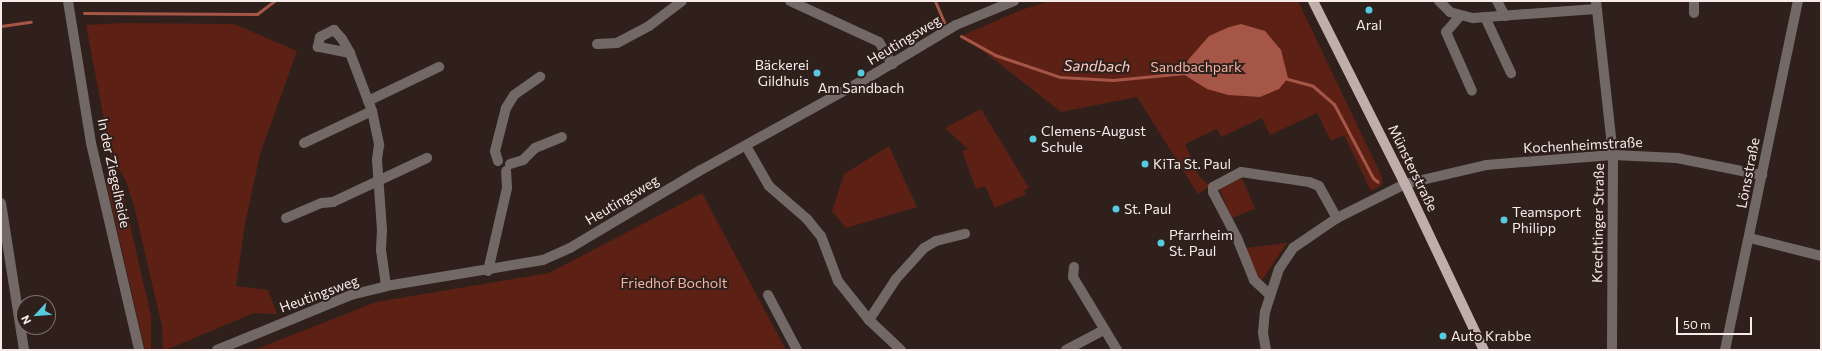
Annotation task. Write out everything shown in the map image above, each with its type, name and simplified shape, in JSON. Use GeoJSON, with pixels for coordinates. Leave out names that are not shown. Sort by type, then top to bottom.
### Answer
{"type":"FeatureCollection","features":[{"type":"Feature","properties":{"kind":"main road","name":"Münsterstraße"},"geometry":{"type":"LineString","coordinates":[[1313,1],[1406,184],[1484,350]]}},
{"type":"Feature","properties":{"kind":"street","name":"In der Ziegelheide"},"geometry":{"type":"LineString","coordinates":[[68,1],[91,143],[139,350]]}},
{"type":"Feature","properties":{"kind":"street"},"geometry":{"type":"LineString","coordinates":[[597,44],[617,43],[649,26],[682,1]]}},
{"type":"Feature","properties":{"kind":"street"},"geometry":{"type":"LineString","coordinates":[[790,1],[879,42],[892,64]]}},
{"type":"Feature","properties":{"kind":"street","name":"Heutingsweg"},"geometry":{"type":"LineString","coordinates":[[217,350],[351,295],[386,286],[488,271],[543,260],[570,248],[746,146],[892,64],[956,25],[1014,1]]}},
{"type":"Feature","properties":{"kind":"street"},"geometry":{"type":"LineString","coordinates":[[1439,1],[1450,12],[1460,16],[1485,17],[1596,5]]}},
{"type":"Feature","properties":{"kind":"street"},"geometry":{"type":"LineString","coordinates":[[1497,1],[1505,16]]}},
{"type":"Feature","properties":{"kind":"street"},"geometry":{"type":"LineString","coordinates":[[1694,1],[1694,13]]}},
{"type":"Feature","properties":{"kind":"street","name":"Lönsstraße"},"geometry":{"type":"LineString","coordinates":[[1725,350],[1750,238],[1798,1]]}},
{"type":"Feature","properties":{"kind":"street","name":"Krechtinger Straße"},"geometry":{"type":"LineString","coordinates":[[1596,5],[1613,155],[1612,350]]}},
{"type":"Feature","properties":{"kind":"street"},"geometry":{"type":"LineString","coordinates":[[1460,16],[1446,32],[1472,91]]}},
{"type":"Feature","properties":{"kind":"street"},"geometry":{"type":"LineString","coordinates":[[1485,17],[1511,73]]}},
{"type":"Feature","properties":{"kind":"street"},"geometry":{"type":"LineString","coordinates":[[350,53],[370,106],[379,144],[379,182],[382,230],[380,250],[386,286]]}},
{"type":"Feature","properties":{"kind":"street"},"geometry":{"type":"LineString","coordinates":[[304,143],[439,67]]}},
{"type":"Feature","properties":{"kind":"street"},"geometry":{"type":"LineString","coordinates":[[488,271],[507,188],[508,167],[504,158],[498,161],[495,151],[496,140],[506,108],[514,95],[540,77]]}},
{"type":"Feature","properties":{"kind":"street"},"geometry":{"type":"LineString","coordinates":[[508,167],[523,160],[535,148],[562,137]]}},
{"type":"Feature","properties":{"kind":"street"},"geometry":{"type":"LineString","coordinates":[[746,146],[769,186],[807,219],[821,236],[838,281],[870,320],[902,350]]}},
{"type":"Feature","properties":{"kind":"street","name":"Kochenheimstraße"},"geometry":{"type":"LineString","coordinates":[[1266,350],[1263,333],[1270,295],[1279,269],[1293,248],[1337,218],[1406,184],[1486,165],[1613,155],[1677,158],[1762,175]]}},
{"type":"Feature","properties":{"kind":"street"},"geometry":{"type":"LineString","coordinates":[[286,218],[379,182],[427,158]]}},
{"type":"Feature","properties":{"kind":"street"},"geometry":{"type":"LineString","coordinates":[[1270,295],[1254,280],[1237,238],[1213,192],[1213,187],[1240,172],[1309,182],[1319,186],[1337,218]]}},
{"type":"Feature","properties":{"kind":"street"},"geometry":{"type":"LineString","coordinates":[[1,203],[24,350]]}},
{"type":"Feature","properties":{"kind":"street"},"geometry":{"type":"LineString","coordinates":[[870,320],[896,279],[924,248],[936,241],[965,234]]}},
{"type":"Feature","properties":{"kind":"street"},"geometry":{"type":"LineString","coordinates":[[1750,238],[1821,256]]}},
{"type":"Feature","properties":{"kind":"street"},"geometry":{"type":"LineString","coordinates":[[1074,267],[1073,277],[1117,350]]}},
{"type":"Feature","properties":{"kind":"street"},"geometry":{"type":"LineString","coordinates":[[768,295],[797,350]]}},
{"type":"Feature","properties":{"kind":"street"},"geometry":{"type":"LineString","coordinates":[[1066,350],[1104,330]]}},
{"type":"Feature","properties":{"kind":"green space","name":"Sandbachpark"},"geometry":{"type":"Polygon","coordinates":[[[1050,1],[1298,1],[1382,177],[1382,185],[1371,191],[1344,135],[1331,141],[1317,113],[1270,135],[1262,118],[1221,137],[1217,129],[1185,144],[1199,176],[1210,186],[1198,194],[1137,97],[1061,112],[983,51],[959,37],[1021,10],[1050,1]]]}},
{"type":"Feature","properties":{"kind":"green space"},"geometry":{"type":"Polygon","coordinates":[[[124,23],[234,24],[297,51],[260,154],[245,224],[236,286],[268,290],[277,314],[254,313],[166,350],[163,350],[162,326],[134,206],[126,181],[111,156],[86,25],[124,23]]]}},
{"type":"Feature","properties":{"kind":"green space"},"geometry":{"type":"Polygon","coordinates":[[[981,109],[1029,188],[1024,190],[1026,194],[995,208],[985,186],[976,189],[962,151],[968,149],[945,128],[981,109]]]}},
{"type":"Feature","properties":{"kind":"green space"},"geometry":{"type":"Polygon","coordinates":[[[889,146],[917,207],[846,228],[832,211],[844,174],[889,146]]]}},
{"type":"Feature","properties":{"kind":"green space"},"geometry":{"type":"Polygon","coordinates":[[[1242,178],[1255,208],[1232,218],[1219,188],[1242,178]]]}},
{"type":"Feature","properties":{"kind":"green space"},"geometry":{"type":"Polygon","coordinates":[[[106,181],[117,182],[122,190],[151,316],[151,350],[145,350],[106,181]]]}},
{"type":"Feature","properties":{"kind":"green space","name":"Friedhof Bocholt"},"geometry":{"type":"Polygon","coordinates":[[[702,193],[786,350],[254,350],[376,302],[549,273],[702,193]]]}},
{"type":"Feature","properties":{"kind":"green space"},"geometry":{"type":"Polygon","coordinates":[[[1287,243],[1262,280],[1258,280],[1246,248],[1287,243]]]}},
{"type":"Feature","properties":{"kind":"shaded area"},"geometry":{"type":"Polygon","coordinates":[[[1241,24],[1265,31],[1281,50],[1288,78],[1279,89],[1260,97],[1228,95],[1207,89],[1183,74],[1188,60],[1209,36],[1229,27],[1241,24]]]}},
{"type":"Feature","properties":{"kind":"waterway","name":"Sandbach"},"geometry":{"type":"LineString","coordinates":[[84,13],[257,14],[274,1]]}},
{"type":"Feature","properties":{"kind":"waterway","name":"Sandbach"},"geometry":{"type":"LineString","coordinates":[[935,1],[944,22]]}},
{"type":"Feature","properties":{"kind":"waterway","name":"Sandbach"},"geometry":{"type":"LineString","coordinates":[[1,26],[31,22]]}},
{"type":"Feature","properties":{"kind":"waterway","name":"Sandbach"},"geometry":{"type":"LineString","coordinates":[[961,36],[995,55],[1060,77],[1113,80],[1186,73]]}},
{"type":"Feature","properties":{"kind":"waterway","name":"Sandbach"},"geometry":{"type":"LineString","coordinates":[[1284,78],[1313,86],[1334,104],[1373,178],[1378,182]]}},
{"type":"Feature","properties":{"kind":"place","name":"Aral"},"geometry":{"type":"Point","coordinates":[1369,10]}},
{"type":"Feature","properties":{"kind":"place","name":"Bäckerei Gildhuis"},"geometry":{"type":"Point","coordinates":[817,73]}},
{"type":"Feature","properties":{"kind":"place","name":"Am Sandbach"},"geometry":{"type":"Point","coordinates":[861,73]}},
{"type":"Feature","properties":{"kind":"place","name":"Clemens-August Schule"},"geometry":{"type":"Point","coordinates":[1033,139]}},
{"type":"Feature","properties":{"kind":"place","name":"KiTa St. Paul"},"geometry":{"type":"Point","coordinates":[1145,164]}},
{"type":"Feature","properties":{"kind":"place","name":"St. Paul"},"geometry":{"type":"Point","coordinates":[1116,209]}},
{"type":"Feature","properties":{"kind":"place","name":"Teamsport Philipp"},"geometry":{"type":"Point","coordinates":[1504,220]}},
{"type":"Feature","properties":{"kind":"place","name":"Pfarrheim St. Paul"},"geometry":{"type":"Point","coordinates":[1161,243]}},
{"type":"Feature","properties":{"kind":"place","name":"Auto Krabbe"},"geometry":{"type":"Point","coordinates":[1443,336]}}]}
